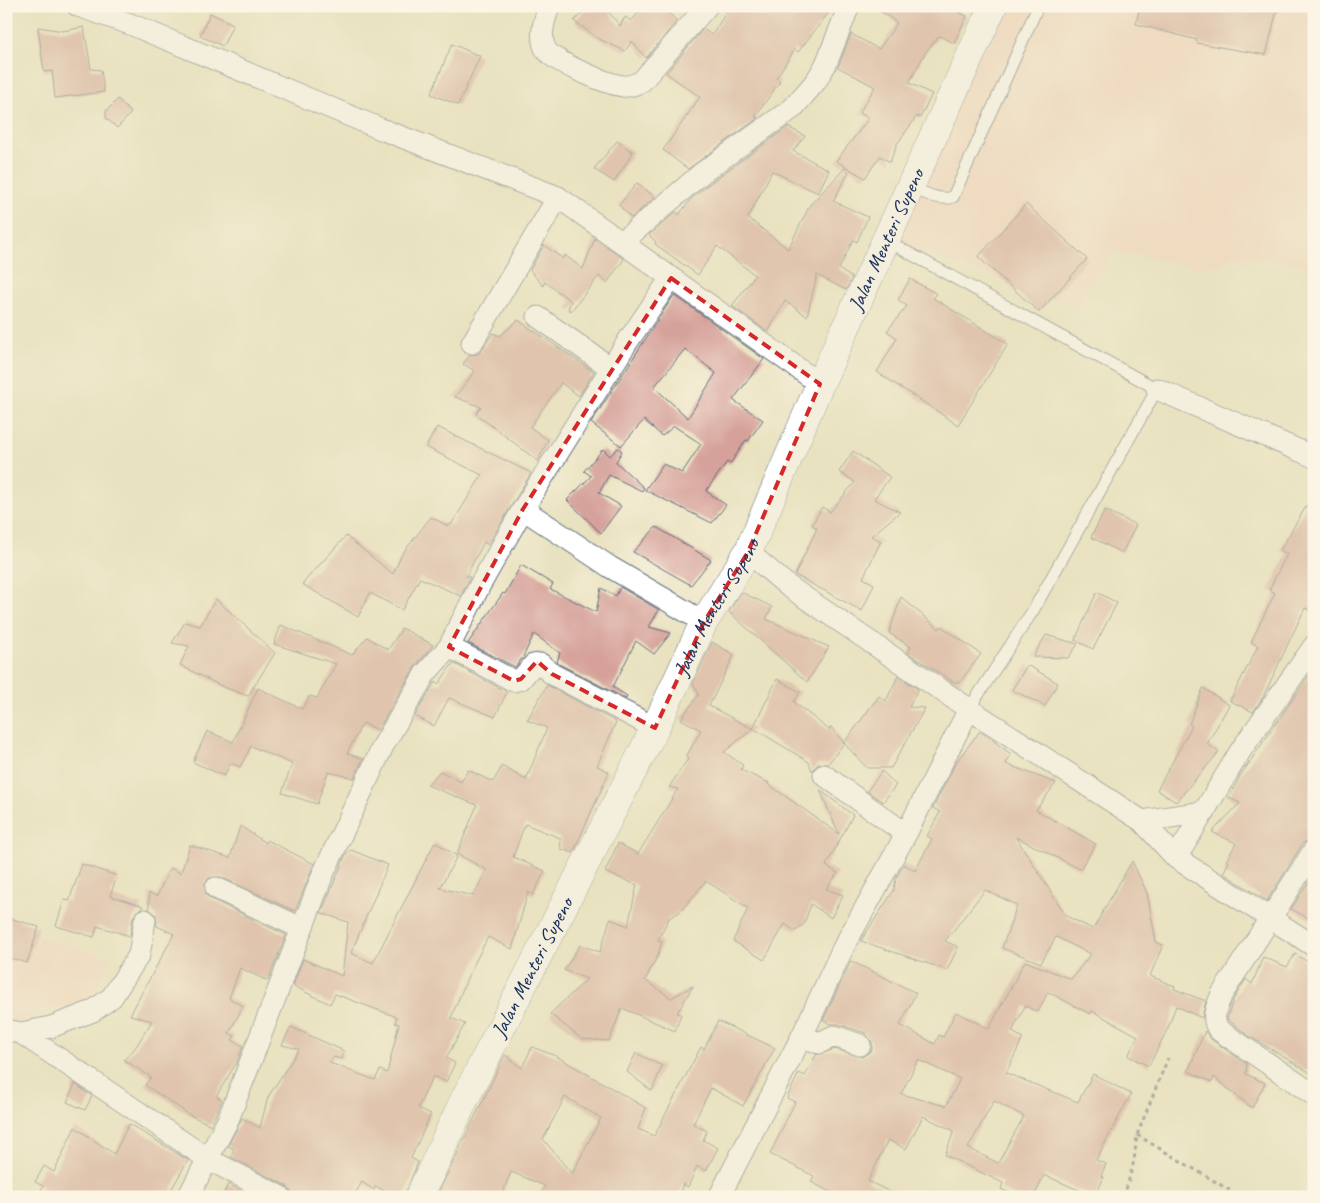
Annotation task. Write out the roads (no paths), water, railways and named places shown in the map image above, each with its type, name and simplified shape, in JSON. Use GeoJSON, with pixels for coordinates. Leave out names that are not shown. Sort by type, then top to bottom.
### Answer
{"type":"FeatureCollection","features":[{"type":"Feature","properties":{"kind":"main road","name":"Jalan Menteri Supeno"},"geometry":{"type":"LineString","coordinates":[[419,1197],[464,1100],[656,728],[704,622],[748,552],[820,384],[993,6]]}},
{"type":"Feature","properties":{"kind":"street"},"geometry":{"type":"LineString","coordinates":[[78,6],[130,24],[381,130],[558,197],[820,384]]}},
{"type":"Feature","properties":{"kind":"street"},"geometry":{"type":"LineString","coordinates":[[549,6],[542,37],[545,49],[553,58],[624,87],[632,86],[642,81],[707,6]]}},
{"type":"Feature","properties":{"kind":"street"},"geometry":{"type":"LineString","coordinates":[[622,242],[702,173],[793,108],[816,81],[826,64],[849,6]]}},
{"type":"Feature","properties":{"kind":"street"},"geometry":{"type":"LineString","coordinates":[[472,343],[558,197]]}},
{"type":"Feature","properties":{"kind":"street"},"geometry":{"type":"LineString","coordinates":[[188,1197],[228,1120],[327,865],[383,746],[425,674],[449,648],[480,585],[523,509],[611,368],[671,278]]}},
{"type":"Feature","properties":{"kind":"street"},"geometry":{"type":"LineString","coordinates":[[538,317],[611,368]]}},
{"type":"Feature","properties":{"kind":"street"},"geometry":{"type":"LineString","coordinates":[[1157,389],[1314,457]]}},
{"type":"Feature","properties":{"kind":"street"},"geometry":{"type":"LineString","coordinates":[[523,509],[610,567],[704,622]]}},
{"type":"Feature","properties":{"kind":"street"},"geometry":{"type":"LineString","coordinates":[[748,552],[788,586],[969,709],[1142,821],[1176,858],[1270,920],[1314,946]]}},
{"type":"Feature","properties":{"kind":"street"},"geometry":{"type":"LineString","coordinates":[[1176,858],[1241,750],[1314,646]]}},
{"type":"Feature","properties":{"kind":"street"},"geometry":{"type":"LineString","coordinates":[[449,648],[514,681],[521,679],[533,665],[541,664],[552,674],[656,728]]}},
{"type":"Feature","properties":{"kind":"street"},"geometry":{"type":"LineString","coordinates":[[718,1197],[802,1036],[843,948],[906,834],[969,709]]}},
{"type":"Feature","properties":{"kind":"street"},"geometry":{"type":"LineString","coordinates":[[824,774],[906,834]]}},
{"type":"Feature","properties":{"kind":"street"},"geometry":{"type":"LineString","coordinates":[[1142,821],[1205,812]]}},
{"type":"Feature","properties":{"kind":"street"},"geometry":{"type":"LineString","coordinates":[[1314,850],[1222,994],[1215,1012],[1215,1025],[1219,1030],[1314,1095]]}},
{"type":"Feature","properties":{"kind":"street"},"geometry":{"type":"LineString","coordinates":[[216,888],[302,928]]}},
{"type":"Feature","properties":{"kind":"street"},"geometry":{"type":"LineString","coordinates":[[14,1032],[51,1027],[93,1011],[112,997],[139,955],[145,920]]}},
{"type":"Feature","properties":{"kind":"street"},"geometry":{"type":"LineString","coordinates":[[14,1032],[208,1159],[280,1197]]}},
{"type":"Feature","properties":{"kind":"street"},"geometry":{"type":"LineString","coordinates":[[802,1036],[819,1043],[834,1036],[860,1045]]}},
{"type":"Feature","properties":{"kind":"lane"},"geometry":{"type":"LineString","coordinates":[[910,188],[935,196],[953,197],[1038,6]]}},
{"type":"Feature","properties":{"kind":"lane"},"geometry":{"type":"LineString","coordinates":[[887,241],[1157,389],[1034,609],[969,709]]}}]}
